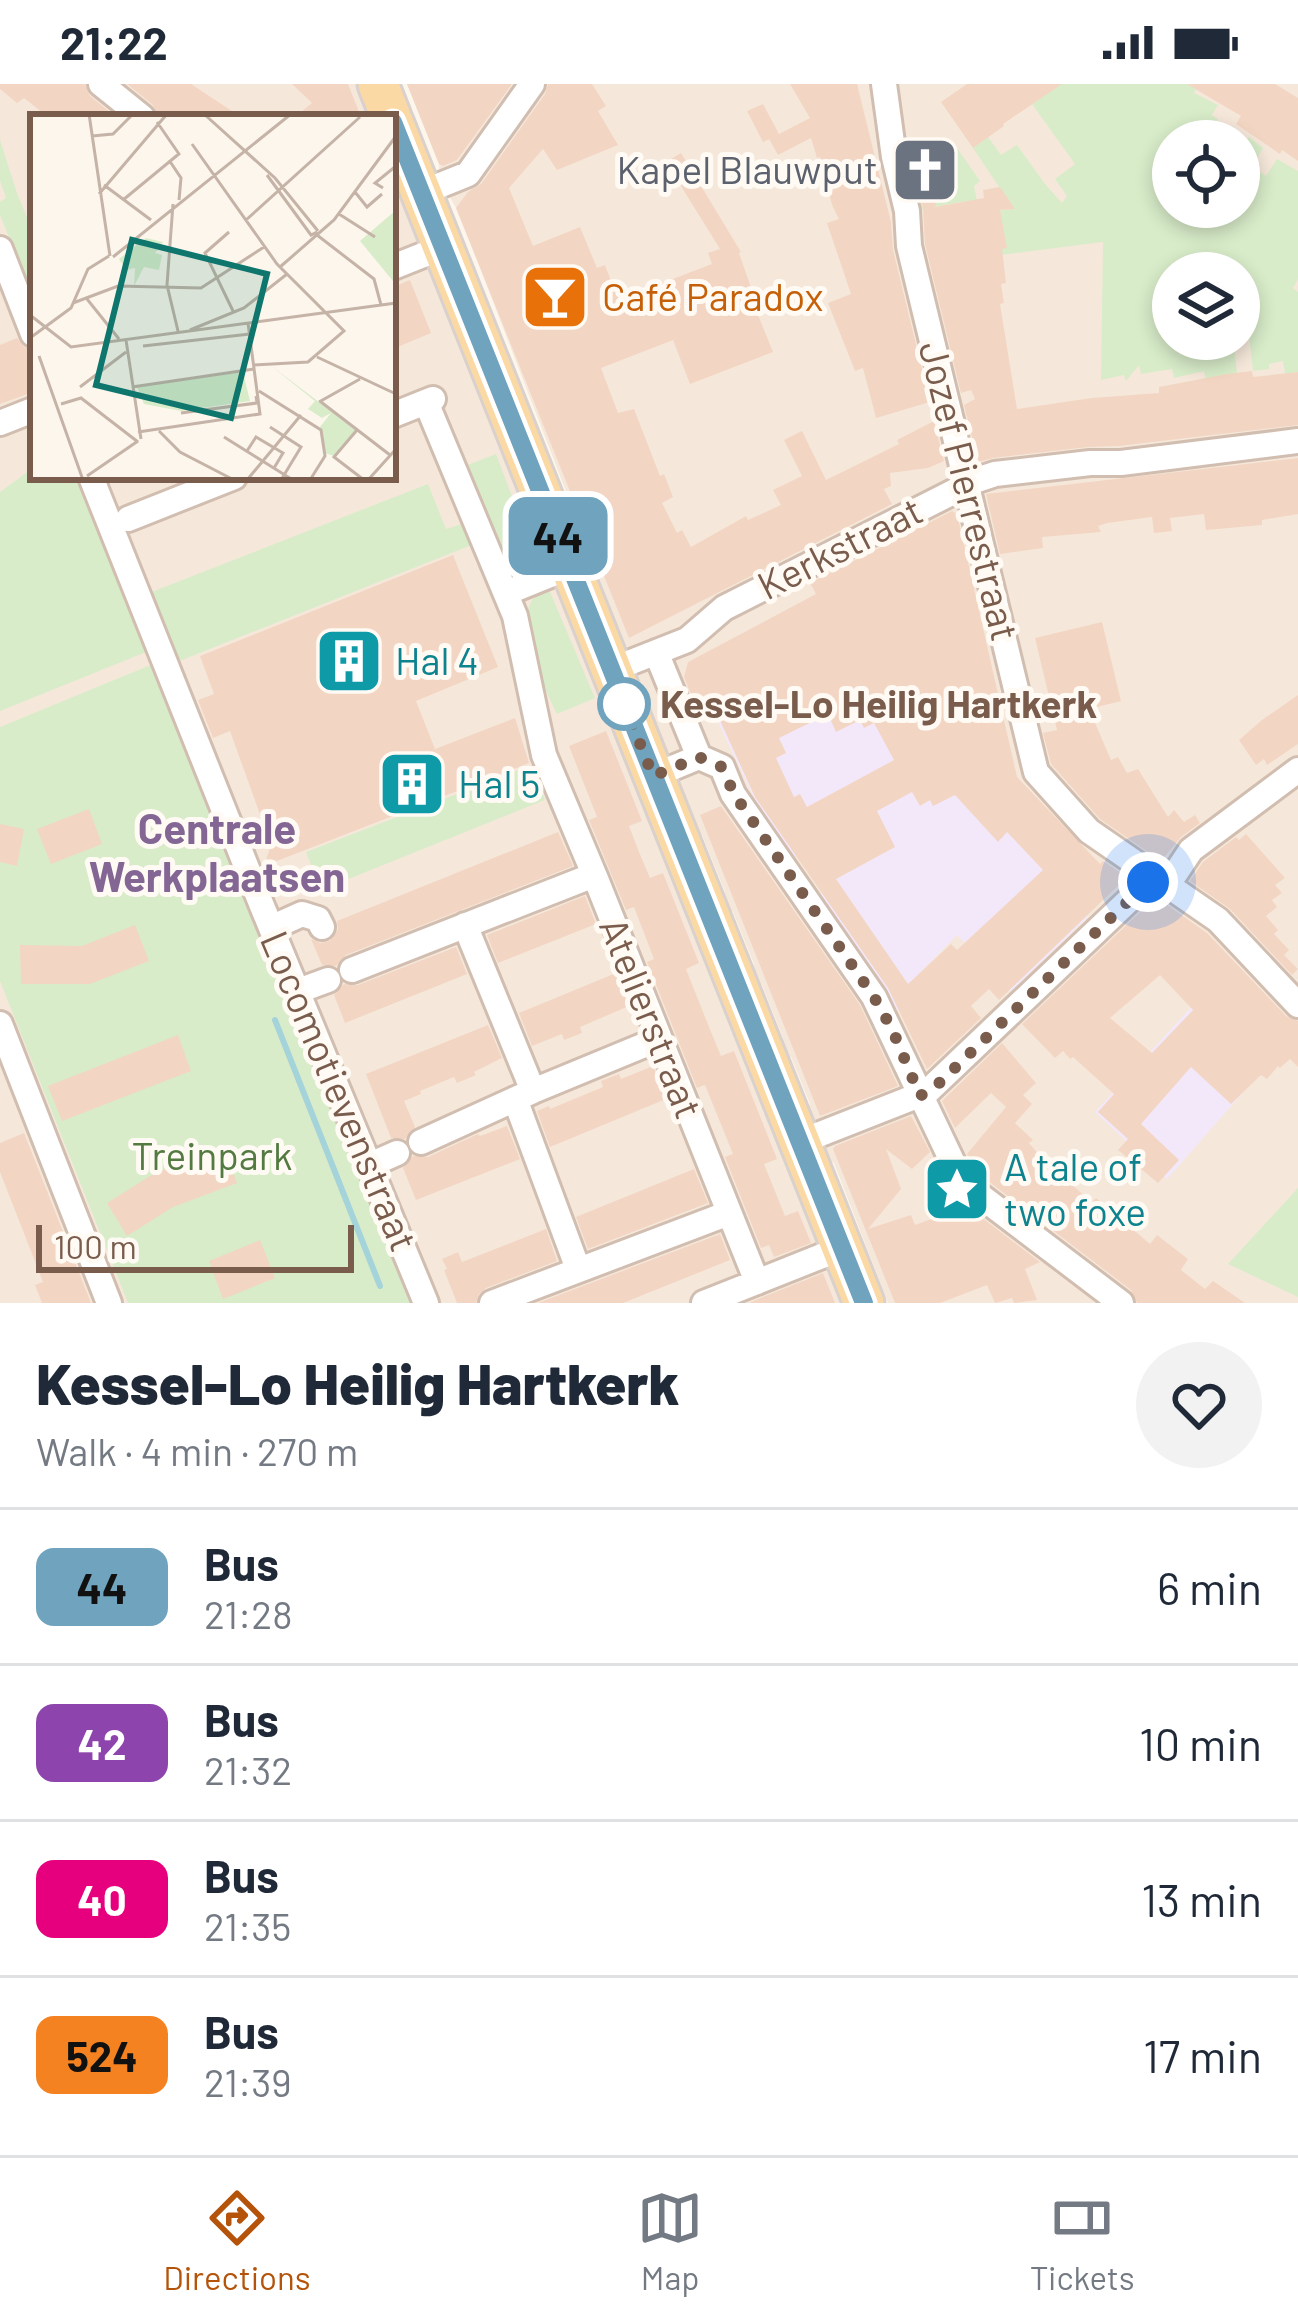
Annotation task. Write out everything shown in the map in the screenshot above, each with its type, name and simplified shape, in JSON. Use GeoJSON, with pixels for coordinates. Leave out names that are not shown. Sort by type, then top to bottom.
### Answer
{"type":"FeatureCollection","features":[{"type":"Feature","properties":{"kind":"main road"},"geometry":{"type":"LineString","coordinates":[[378,84],[390,114]]}},
{"type":"Feature","properties":{"kind":"main road"},"geometry":{"type":"LineString","coordinates":[[396,130],[864,1303]]}},
{"type":"Feature","properties":{"kind":"street"},"geometry":{"type":"LineString","coordinates":[[101,84],[138,114]]}},
{"type":"Feature","properties":{"kind":"street"},"geometry":{"type":"LineString","coordinates":[[421,193],[469,174],[532,84]]}},
{"type":"Feature","properties":{"kind":"street","name":"Jozef Pierrestraat"},"geometry":{"type":"LineString","coordinates":[[884,84],[909,246],[1036,772],[1089,831],[1218,920],[1292,992]]}},
{"type":"Feature","properties":{"kind":"street"},"geometry":{"type":"LineString","coordinates":[[396,266],[443,247]]}},
{"type":"Feature","properties":{"kind":"street"},"geometry":{"type":"LineString","coordinates":[[0,248],[30,326]]}},
{"type":"Feature","properties":{"kind":"street","name":"Atelierstraat"},"geometry":{"type":"LineString","coordinates":[[396,414],[430,400],[515,616],[544,755],[757,1282]]}},
{"type":"Feature","properties":{"kind":"street"},"geometry":{"type":"LineString","coordinates":[[0,423],[30,411]]}},
{"type":"Feature","properties":{"kind":"street","name":"Kerkstraat"},"geometry":{"type":"LineString","coordinates":[[611,670],[687,640],[724,608],[967,483],[995,474],[1298,441]]}},
{"type":"Feature","properties":{"kind":"street","name":"Locomotievenstraat"},"geometry":{"type":"LineString","coordinates":[[92,480],[426,1303]]}},
{"type":"Feature","properties":{"kind":"street"},"geometry":{"type":"LineString","coordinates":[[128,519],[226,480]]}},
{"type":"Feature","properties":{"kind":"street"},"geometry":{"type":"LineString","coordinates":[[506,593],[570,567]]}},
{"type":"Feature","properties":{"kind":"street"},"geometry":{"type":"LineString","coordinates":[[656,652],[699,757],[722,767],[734,794],[874,997],[962,1182],[1120,1303]]}},
{"type":"Feature","properties":{"kind":"street"},"geometry":{"type":"LineString","coordinates":[[653,776],[699,757]]}},
{"type":"Feature","properties":{"kind":"street"},"geometry":{"type":"LineString","coordinates":[[800,1142],[920,1096],[937,1085],[1148,882],[1175,874],[1191,850],[1298,770]]}},
{"type":"Feature","properties":{"kind":"street"},"geometry":{"type":"LineString","coordinates":[[298,991],[595,875]]}},
{"type":"Feature","properties":{"kind":"street"},"geometry":{"type":"LineString","coordinates":[[271,928],[302,914],[318,919],[322,927]]}},
{"type":"Feature","properties":{"kind":"street"},"geometry":{"type":"LineString","coordinates":[[465,925],[578,1269]]}},
{"type":"Feature","properties":{"kind":"street"},"geometry":{"type":"LineString","coordinates":[[0,1024],[109,1303]]}},
{"type":"Feature","properties":{"kind":"street"},"geometry":{"type":"LineString","coordinates":[[421,1142],[659,1039]]}},
{"type":"Feature","properties":{"kind":"street"},"geometry":{"type":"LineString","coordinates":[[370,1166],[397,1153]]}},
{"type":"Feature","properties":{"kind":"street"},"geometry":{"type":"LineString","coordinates":[[492,1303],[729,1213]]}},
{"type":"Feature","properties":{"kind":"street"},"geometry":{"type":"LineString","coordinates":[[704,1303],[842,1248]]}},
{"type":"Feature","properties":{"kind":"shaded area"},"geometry":{"type":"Polygon","coordinates":[[[0,84],[367,84],[379,114],[30,114],[30,480],[396,480],[396,159],[852,1303],[0,1303],[0,84]]]}},
{"type":"Feature","properties":{"kind":"shaded area"},"geometry":{"type":"Polygon","coordinates":[[[407,84],[1298,84],[1298,1303],[888,1303],[834,1163],[826,1159],[806,1112],[810,1104],[791,1057],[780,1045],[783,1038],[762,985],[751,972],[754,964],[733,912],[725,908],[725,892],[702,835],[695,832],[609,618],[612,611],[474,252],[440,179],[439,164],[407,84]]]}},
{"type":"Feature","properties":{"kind":"shaded area"},"geometry":{"type":"Polygon","coordinates":[[[796,680],[1017,777],[1069,896],[1088,917],[1011,991],[957,935],[913,980],[921,989],[896,1013],[816,898],[838,883],[820,856],[836,834],[789,859],[774,839],[715,716],[796,680]]]}},
{"type":"Feature","properties":{"kind":"shaded area"},"geometry":{"type":"Polygon","coordinates":[[[1194,1004],[1262,1071],[1167,1179],[1095,1112],[1194,1004]]]}},
{"type":"Feature","properties":{"kind":"green space"},"geometry":{"type":"Polygon","coordinates":[[[1057,84],[1187,84],[1218,105],[1212,115],[1218,120],[1152,120],[1152,228],[1260,228],[1260,172],[1266,176],[1277,159],[1298,171],[1298,279],[1293,288],[1298,292],[1298,372],[1285,374],[1283,361],[1253,371],[1252,360],[1260,360],[1260,252],[1152,252],[1152,360],[1235,360],[1237,373],[1206,379],[1204,371],[1174,378],[1172,369],[1141,374],[1139,365],[1126,381],[1124,375],[1101,380],[1103,242],[977,258],[966,201],[918,210],[916,198],[947,193],[940,147],[955,145],[980,181],[974,186],[978,206],[987,212],[1014,209],[973,148],[988,137],[1001,155],[1017,145],[1062,203],[1067,196],[1055,179],[1075,164],[1032,104],[1057,84]]]}},
{"type":"Feature","properties":{"kind":"green space"},"geometry":{"type":"Polygon","coordinates":[[[0,140],[30,225],[30,289],[0,215],[0,202],[6,198],[0,181],[0,140]]]}},
{"type":"Feature","properties":{"kind":"green space"},"geometry":{"type":"Polygon","coordinates":[[[496,454],[539,568],[523,569],[509,562],[481,516],[465,466],[496,454]]]}},
{"type":"Feature","properties":{"kind":"green space"},"geometry":{"type":"Polygon","coordinates":[[[30,470],[30,480],[83,480],[151,650],[0,711],[0,492],[30,470]]]}},
{"type":"Feature","properties":{"kind":"green space"},"geometry":{"type":"Polygon","coordinates":[[[428,484],[446,529],[465,523],[474,544],[177,662],[149,593],[428,484]]]}},
{"type":"Feature","properties":{"kind":"green space"},"geometry":{"type":"Polygon","coordinates":[[[548,587],[595,698],[557,714],[535,665],[527,627],[535,597],[548,587]]]}},
{"type":"Feature","properties":{"kind":"green space","name":"Treinpark"},"geometry":{"type":"Polygon","coordinates":[[[153,664],[418,1303],[128,1303],[0,981],[0,727],[153,664]]]}},
{"type":"Feature","properties":{"kind":"green space"},"geometry":{"type":"Polygon","coordinates":[[[532,765],[545,800],[321,890],[306,852],[532,765]]]}},
{"type":"Feature","properties":{"kind":"green space"},"geometry":{"type":"Polygon","coordinates":[[[1298,1188],[1298,1297],[1228,1264],[1298,1188]]]}},
{"type":"Feature","properties":{"kind":"building"},"geometry":{"type":"Polygon","coordinates":[[[0,84],[85,84],[90,96],[112,114],[44,114],[24,98],[17,103],[0,84]]]}},
{"type":"Feature","properties":{"kind":"building"},"geometry":{"type":"Polygon","coordinates":[[[127,84],[191,84],[236,114],[157,114],[153,105],[127,84]]]}},
{"type":"Feature","properties":{"kind":"building"},"geometry":{"type":"Polygon","coordinates":[[[292,84],[348,84],[360,114],[299,114],[312,103],[292,84]]]}},
{"type":"Feature","properties":{"kind":"building"},"geometry":{"type":"Polygon","coordinates":[[[407,84],[512,84],[457,160],[443,166],[407,84]]]}},
{"type":"Feature","properties":{"kind":"building"},"geometry":{"type":"Polygon","coordinates":[[[548,84],[592,84],[606,106],[598,111],[618,145],[557,170],[543,149],[509,188],[533,246],[580,227],[597,268],[605,265],[613,286],[623,282],[628,296],[712,264],[708,253],[720,249],[666,162],[681,153],[741,252],[752,300],[773,352],[690,384],[673,340],[601,368],[618,413],[634,409],[673,497],[662,503],[677,533],[682,530],[691,547],[746,516],[748,520],[781,505],[773,490],[802,476],[784,440],[802,431],[826,480],[934,421],[944,461],[890,473],[891,486],[884,489],[892,504],[629,638],[456,208],[481,184],[548,84]]]}},
{"type":"Feature","properties":{"kind":"building"},"geometry":{"type":"Polygon","coordinates":[[[790,84],[857,84],[930,402],[876,418],[863,368],[855,371],[828,303],[851,294],[827,223],[839,219],[820,157],[811,138],[778,155],[769,139],[763,142],[747,111],[763,104],[779,134],[810,118],[790,84]]]}},
{"type":"Feature","properties":{"kind":"building"},"geometry":{"type":"Polygon","coordinates":[[[967,84],[1062,84],[973,148],[941,102],[967,84]]]}},
{"type":"Feature","properties":{"kind":"building"},"geometry":{"type":"Polygon","coordinates":[[[1187,84],[1275,84],[1298,98],[1298,161],[1260,140],[1260,120],[1238,120],[1241,116],[1187,84]]]}},
{"type":"Feature","properties":{"kind":"building"},"geometry":{"type":"Polygon","coordinates":[[[934,145],[942,177],[935,207],[984,198],[983,190],[1000,187],[1015,209],[1000,210],[1007,248],[1002,249],[1006,283],[1001,284],[1004,303],[1000,304],[1017,409],[1159,393],[1159,387],[1227,374],[1252,371],[1253,377],[1298,372],[1298,425],[978,462],[964,405],[975,399],[971,390],[961,393],[925,244],[923,208],[909,148],[934,145]]]}},
{"type":"Feature","properties":{"kind":"building"},"geometry":{"type":"Polygon","coordinates":[[[410,280],[431,333],[396,348],[396,286],[410,280]]]}},
{"type":"Feature","properties":{"kind":"building"},"geometry":{"type":"Polygon","coordinates":[[[17,338],[30,349],[30,393],[0,404],[0,345],[17,338]]]}},
{"type":"Feature","properties":{"kind":"building"},"geometry":{"type":"Polygon","coordinates":[[[1298,458],[1298,514],[1262,520],[1262,525],[1206,530],[1204,514],[1170,518],[1172,531],[1154,533],[1152,517],[1107,523],[1098,526],[1101,532],[1042,537],[1043,548],[1000,554],[986,494],[1298,458]]]}},
{"type":"Feature","properties":{"kind":"building"},"geometry":{"type":"Polygon","coordinates":[[[952,511],[957,514],[1017,777],[1100,864],[1103,861],[1125,876],[999,1000],[989,989],[971,1006],[981,1018],[927,1069],[888,988],[755,797],[717,714],[697,709],[684,677],[688,662],[816,594],[810,583],[952,511]],[[828,714],[779,738],[786,753],[776,758],[794,797],[800,794],[807,807],[894,760],[874,723],[864,728],[860,720],[836,732],[828,714]],[[912,792],[877,811],[895,847],[836,879],[908,984],[951,944],[957,950],[1043,870],[1007,832],[998,842],[955,795],[933,806],[930,800],[920,806],[912,792]]]}},
{"type":"Feature","properties":{"kind":"building"},"geometry":{"type":"Polygon","coordinates":[[[453,555],[498,667],[416,701],[435,749],[515,718],[529,763],[264,866],[271,845],[230,731],[213,738],[198,700],[214,694],[200,656],[453,555]]]}},
{"type":"Feature","properties":{"kind":"building"},"geometry":{"type":"Polygon","coordinates":[[[1102,622],[1121,701],[1089,709],[1111,760],[1118,757],[1127,773],[1138,769],[1168,817],[1174,810],[1184,822],[1195,815],[1200,823],[1161,861],[1100,819],[1051,764],[1043,733],[1057,730],[1035,638],[1102,622]]]}},
{"type":"Feature","properties":{"kind":"building"},"geometry":{"type":"Polygon","coordinates":[[[1298,695],[1298,744],[1267,765],[1264,759],[1256,765],[1239,740],[1298,695]]]}},
{"type":"Feature","properties":{"kind":"building"},"geometry":{"type":"Polygon","coordinates":[[[606,731],[642,821],[629,826],[639,852],[650,878],[663,873],[699,963],[686,969],[709,1027],[721,1056],[734,1051],[777,1159],[764,1164],[785,1216],[798,1211],[811,1243],[774,1257],[769,1245],[761,1248],[725,1157],[733,1154],[705,1085],[697,1088],[647,962],[654,959],[634,907],[626,910],[589,820],[597,817],[569,746],[606,731]]]}},
{"type":"Feature","properties":{"kind":"building"},"geometry":{"type":"Polygon","coordinates":[[[721,806],[860,1005],[898,1086],[820,1116],[700,815],[721,806]]]}},
{"type":"Feature","properties":{"kind":"building"},"geometry":{"type":"Polygon","coordinates":[[[89,809],[102,844],[51,864],[37,829],[89,809]]]}},
{"type":"Feature","properties":{"kind":"building"},"geometry":{"type":"Polygon","coordinates":[[[0,824],[24,829],[17,866],[0,862],[0,824]]]}},
{"type":"Feature","properties":{"kind":"building"},"geometry":{"type":"Polygon","coordinates":[[[558,832],[573,866],[346,955],[336,966],[322,965],[311,939],[330,941],[337,921],[558,832]]]}},
{"type":"Feature","properties":{"kind":"building"},"geometry":{"type":"Polygon","coordinates":[[[1246,834],[1285,878],[1275,885],[1282,893],[1272,900],[1277,907],[1266,916],[1289,950],[1284,955],[1298,969],[1292,975],[1230,909],[1190,881],[1203,862],[1246,834]]]}},
{"type":"Feature","properties":{"kind":"building"},"geometry":{"type":"Polygon","coordinates":[[[585,896],[596,924],[498,963],[487,935],[585,896]]]}},
{"type":"Feature","properties":{"kind":"building"},"geometry":{"type":"Polygon","coordinates":[[[1156,897],[1207,933],[1286,1016],[1298,1021],[1298,1067],[1290,1059],[1267,1079],[1261,1075],[1231,1104],[1191,1067],[1141,1124],[1179,1160],[1158,1183],[1118,1150],[1128,1139],[1098,1112],[1114,1094],[1073,1057],[1063,1051],[1055,1058],[1022,1024],[1156,897]],[[1160,975],[1110,1018],[1152,1053],[1193,1010],[1160,975]]]}},
{"type":"Feature","properties":{"kind":"building"},"geometry":{"type":"Polygon","coordinates":[[[135,925],[149,961],[90,984],[21,984],[20,945],[82,946],[135,925]]]}},
{"type":"Feature","properties":{"kind":"building"},"geometry":{"type":"Polygon","coordinates":[[[456,947],[467,974],[345,1023],[334,995],[344,984],[358,985],[456,947]]]}},
{"type":"Feature","properties":{"kind":"building"},"geometry":{"type":"Polygon","coordinates":[[[616,973],[629,1006],[580,1027],[582,1033],[564,1040],[562,1034],[532,1046],[519,1013],[616,973]]]}},
{"type":"Feature","properties":{"kind":"building"},"geometry":{"type":"Polygon","coordinates":[[[488,1025],[502,1058],[474,1072],[476,1075],[457,1083],[454,1077],[404,1101],[415,1127],[405,1139],[391,1138],[366,1074],[488,1025]]]}},
{"type":"Feature","properties":{"kind":"building"},"geometry":{"type":"Polygon","coordinates":[[[178,1035],[191,1071],[62,1121],[48,1086],[178,1035]]]}},
{"type":"Feature","properties":{"kind":"building"},"geometry":{"type":"Polygon","coordinates":[[[1002,1043],[1036,1083],[1023,1095],[1032,1104],[1015,1123],[1033,1140],[1029,1143],[1046,1163],[1150,1244],[1157,1235],[1188,1259],[1181,1270],[1205,1289],[1213,1281],[1245,1303],[1137,1303],[1131,1290],[975,1171],[967,1154],[1006,1107],[991,1093],[955,1128],[942,1101],[1002,1043]]]}},
{"type":"Feature","properties":{"kind":"building"},"geometry":{"type":"Polygon","coordinates":[[[653,1066],[666,1099],[550,1147],[537,1111],[603,1087],[601,1081],[619,1074],[621,1079],[653,1066]]]}},
{"type":"Feature","properties":{"kind":"building"},"geometry":{"type":"Polygon","coordinates":[[[911,1116],[930,1152],[912,1169],[886,1149],[901,1189],[868,1229],[911,1215],[915,1225],[961,1208],[937,1189],[943,1181],[952,1195],[1040,1262],[1025,1269],[1037,1300],[1014,1303],[1012,1298],[995,1303],[987,1285],[940,1303],[895,1303],[833,1149],[911,1116]]]}},
{"type":"Feature","properties":{"kind":"building"},"geometry":{"type":"Polygon","coordinates":[[[507,1126],[520,1159],[416,1200],[403,1168],[413,1156],[428,1157],[507,1126]]]}},
{"type":"Feature","properties":{"kind":"building"},"geometry":{"type":"Polygon","coordinates":[[[24,1133],[91,1303],[42,1303],[35,1285],[43,1282],[0,1172],[0,1143],[24,1133]]]}},
{"type":"Feature","properties":{"kind":"building"},"geometry":{"type":"Polygon","coordinates":[[[223,1147],[237,1183],[173,1207],[127,1236],[107,1203],[155,1173],[223,1147]]]}},
{"type":"Feature","properties":{"kind":"building"},"geometry":{"type":"Polygon","coordinates":[[[694,1169],[708,1203],[588,1249],[576,1217],[694,1169]]]}},
{"type":"Feature","properties":{"kind":"building"},"geometry":{"type":"Polygon","coordinates":[[[546,1229],[557,1261],[486,1288],[476,1303],[457,1303],[442,1259],[458,1252],[462,1262],[546,1229]]]}},
{"type":"Feature","properties":{"kind":"building"},"geometry":{"type":"Polygon","coordinates":[[[720,1234],[730,1260],[623,1303],[538,1303],[720,1234]]]}},
{"type":"Feature","properties":{"kind":"building"},"geometry":{"type":"Polygon","coordinates":[[[260,1240],[275,1278],[223,1299],[209,1261],[260,1240]]]}},
{"type":"Feature","properties":{"kind":"building"},"geometry":{"type":"Polygon","coordinates":[[[823,1273],[835,1303],[749,1303],[763,1297],[823,1273]]]}},
{"type":"Feature","properties":{"kind":"waterway"},"geometry":{"type":"LineString","coordinates":[[275,1020],[380,1286]]}},
{"type":"Feature","properties":{"kind":"bus line","name":"44"},"geometry":{"type":"LineString","coordinates":[[396,130],[864,1303]]}},
{"type":"Feature","properties":{"kind":"place","name":"Kapel Blauwput"},"geometry":{"type":"Point","coordinates":[925,170]}},
{"type":"Feature","properties":{"kind":"place","name":"Café Paradox"},"geometry":{"type":"Point","coordinates":[555,297]}},
{"type":"Feature","properties":{"kind":"place","name":"Hal 4"},"geometry":{"type":"Point","coordinates":[349,661]}},
{"type":"Feature","properties":{"kind":"place","name":"Kessel-Lo Heilig Hartkerk"},"geometry":{"type":"Point","coordinates":[624,704]}},
{"type":"Feature","properties":{"kind":"place","name":"Hal 5"},"geometry":{"type":"Point","coordinates":[412,784]}},
{"type":"Feature","properties":{"kind":"place","name":"A tale of two foxe"},"geometry":{"type":"Point","coordinates":[957,1189]}},
{"type":"Feature","properties":{"kind":"district","name":"Centrale Werkplaatsen"},"geometry":{"type":"Point","coordinates":[217,854]}},
{"type":"Feature","properties":{"kind":"route"},"geometry":{"type":"LineString","coordinates":[[624,704],[653,776],[699,757],[722,767],[734,794],[874,997],[920,1096],[937,1085],[1148,882]]}}]}
